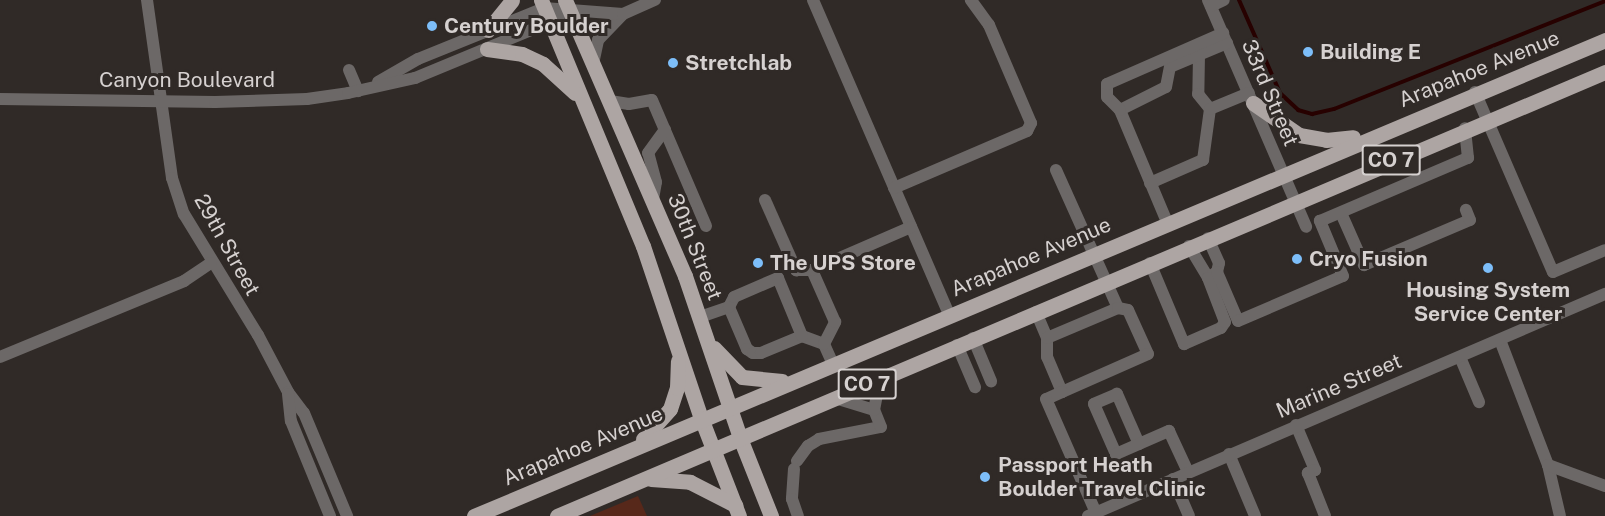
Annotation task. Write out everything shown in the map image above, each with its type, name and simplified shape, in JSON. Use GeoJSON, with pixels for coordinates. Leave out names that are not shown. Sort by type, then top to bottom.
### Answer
{"type":"FeatureCollection","features":[{"type":"Feature","properties":{"kind":"main road"},"geometry":{"type":"LineString","coordinates":[[488,30],[512,0]]}},
{"type":"Feature","properties":{"kind":"main road","name":"30th Street"},"geometry":{"type":"LineString","coordinates":[[567,4],[653,199],[700,317],[740,438],[771,516]]}},
{"type":"Feature","properties":{"kind":"main road"},"geometry":{"type":"LineString","coordinates":[[545,10],[675,334],[701,418],[737,511]]}},
{"type":"Feature","properties":{"kind":"main road","name":"Arapahoe Avenue"},"geometry":{"type":"LineString","coordinates":[[474,516],[832,362],[1475,92],[1605,40]]}},
{"type":"Feature","properties":{"kind":"main road"},"geometry":{"type":"LineString","coordinates":[[487,49],[522,54],[543,64],[567,83],[585,106]]}},
{"type":"Feature","properties":{"kind":"main road","name":"CO 7"},"geometry":{"type":"LineString","coordinates":[[557,516],[1486,119],[1605,72]]}},
{"type":"Feature","properties":{"kind":"main road"},"geometry":{"type":"LineString","coordinates":[[1251,98],[1306,137],[1326,140],[1374,135]]}},
{"type":"Feature","properties":{"kind":"main road"},"geometry":{"type":"LineString","coordinates":[[627,450],[660,424],[670,409],[679,379],[675,334]]}},
{"type":"Feature","properties":{"kind":"main road"},"geometry":{"type":"LineString","coordinates":[[707,337],[722,360],[742,376],[769,382],[794,379]]}},
{"type":"Feature","properties":{"kind":"main road"},"geometry":{"type":"LineString","coordinates":[[642,480],[690,482],[737,511]]}},
{"type":"Feature","properties":{"kind":"street","name":"29th Street"},"geometry":{"type":"LineString","coordinates":[[147,0],[175,188],[191,228],[258,335],[288,392],[307,419],[347,516]]}},
{"type":"Feature","properties":{"kind":"street"},"geometry":{"type":"LineString","coordinates":[[593,64],[598,40],[623,14],[655,0]]}},
{"type":"Feature","properties":{"kind":"street"},"geometry":{"type":"LineString","coordinates":[[813,0],[949,314]]}},
{"type":"Feature","properties":{"kind":"street"},"geometry":{"type":"LineString","coordinates":[[894,188],[1027,131],[1030,123],[993,35],[971,0]]}},
{"type":"Feature","properties":{"kind":"street"},"geometry":{"type":"LineString","coordinates":[[1209,3],[1224,0]]}},
{"type":"Feature","properties":{"kind":"street","name":"33rd Street"},"geometry":{"type":"LineString","coordinates":[[1209,3],[1306,227]]}},
{"type":"Feature","properties":{"kind":"street","name":"Canyon Boulevard"},"geometry":{"type":"LineString","coordinates":[[372,86],[418,59],[488,30],[545,10],[567,4],[623,14]]}},
{"type":"Feature","properties":{"kind":"street","name":"Canyon Boulevard"},"geometry":{"type":"LineString","coordinates":[[0,99],[285,100],[358,91],[415,78],[487,49],[545,10]]}},
{"type":"Feature","properties":{"kind":"street"},"geometry":{"type":"LineString","coordinates":[[1120,110],[1166,87],[1170,68],[1199,55],[1225,38]]}},
{"type":"Feature","properties":{"kind":"street"},"geometry":{"type":"LineString","coordinates":[[1167,222],[1120,110],[1107,97],[1107,84],[1225,38]]}},
{"type":"Feature","properties":{"kind":"street"},"geometry":{"type":"LineString","coordinates":[[1150,183],[1203,160],[1210,109],[1198,94],[1199,55]]}},
{"type":"Feature","properties":{"kind":"street"},"geometry":{"type":"LineString","coordinates":[[349,70],[358,91]]}},
{"type":"Feature","properties":{"kind":"street"},"geometry":{"type":"LineString","coordinates":[[1475,92],[1553,272],[1605,250]]}},
{"type":"Feature","properties":{"kind":"street"},"geometry":{"type":"LineString","coordinates":[[1210,109],[1251,98]]}},
{"type":"Feature","properties":{"kind":"street"},"geometry":{"type":"LineString","coordinates":[[610,101],[629,104],[652,100],[706,226]]}},
{"type":"Feature","properties":{"kind":"street"},"geometry":{"type":"LineString","coordinates":[[1189,246],[1213,275],[1238,321],[1343,276],[1320,221],[1468,158],[1465,128]]}},
{"type":"Feature","properties":{"kind":"street"},"geometry":{"type":"LineString","coordinates":[[653,199],[656,182],[648,153],[665,130]]}},
{"type":"Feature","properties":{"kind":"street"},"geometry":{"type":"LineString","coordinates":[[1056,170],[1118,308]]}},
{"type":"Feature","properties":{"kind":"street"},"geometry":{"type":"LineString","coordinates":[[765,200],[796,270]]}},
{"type":"Feature","properties":{"kind":"street"},"geometry":{"type":"LineString","coordinates":[[1341,213],[1364,266],[1470,220],[1466,210]]}},
{"type":"Feature","properties":{"kind":"street"},"geometry":{"type":"LineString","coordinates":[[700,317],[729,307],[734,297],[796,270],[812,270],[911,227]]}},
{"type":"Feature","properties":{"kind":"street"},"geometry":{"type":"LineString","coordinates":[[1150,263],[1184,344],[1225,324],[1213,275],[1220,263],[1208,238]]}},
{"type":"Feature","properties":{"kind":"street"},"geometry":{"type":"LineString","coordinates":[[0,357],[184,281],[211,263]]}},
{"type":"Feature","properties":{"kind":"street"},"geometry":{"type":"LineString","coordinates":[[812,270],[835,322],[824,344]]}},
{"type":"Feature","properties":{"kind":"street"},"geometry":{"type":"LineString","coordinates":[[778,278],[802,336]]}},
{"type":"Feature","properties":{"kind":"street","name":"Marine Street"},"geometry":{"type":"LineString","coordinates":[[1092,514],[1605,294]]}},
{"type":"Feature","properties":{"kind":"street"},"geometry":{"type":"LineString","coordinates":[[729,307],[747,349],[753,353],[761,353],[802,336],[824,344],[832,362]]}},
{"type":"Feature","properties":{"kind":"street"},"geometry":{"type":"LineString","coordinates":[[1047,338],[1118,308],[1128,310],[1148,354],[1046,399],[1092,514]]}},
{"type":"Feature","properties":{"kind":"street"},"geometry":{"type":"LineString","coordinates":[[1036,312],[1047,338],[1047,357],[1062,392]]}},
{"type":"Feature","properties":{"kind":"street"},"geometry":{"type":"LineString","coordinates":[[973,338],[991,381]]}},
{"type":"Feature","properties":{"kind":"street"},"geometry":{"type":"LineString","coordinates":[[1500,340],[1548,465],[1560,516]]}},
{"type":"Feature","properties":{"kind":"street"},"geometry":{"type":"LineString","coordinates":[[957,345],[975,387]]}},
{"type":"Feature","properties":{"kind":"street"},"geometry":{"type":"LineString","coordinates":[[1460,357],[1479,402]]}},
{"type":"Feature","properties":{"kind":"street"},"geometry":{"type":"LineString","coordinates":[[798,516],[792,499],[796,465],[808,446],[831,435],[881,427],[874,410],[877,395],[890,374]]}},
{"type":"Feature","properties":{"kind":"street","name":"29th Street"},"geometry":{"type":"LineString","coordinates":[[288,392],[291,421],[330,516]]}},
{"type":"Feature","properties":{"kind":"street"},"geometry":{"type":"LineString","coordinates":[[1139,444],[1117,394],[1094,404],[1116,454],[1169,431],[1188,472]]}},
{"type":"Feature","properties":{"kind":"street"},"geometry":{"type":"LineString","coordinates":[[835,398],[874,410]]}},
{"type":"Feature","properties":{"kind":"street"},"geometry":{"type":"LineString","coordinates":[[1296,425],[1315,470],[1308,473],[1325,516]]}},
{"type":"Feature","properties":{"kind":"street"},"geometry":{"type":"LineString","coordinates":[[1229,454],[1255,516]]}},
{"type":"Feature","properties":{"kind":"street"},"geometry":{"type":"LineString","coordinates":[[1548,465],[1605,486]]}},
{"type":"Feature","properties":{"kind":"street"},"geometry":{"type":"LineString","coordinates":[[1173,479],[1189,516]]}},
{"type":"Feature","properties":{"kind":"shaded area"},"geometry":{"type":"Polygon","coordinates":[[[638,496],[647,516],[590,516],[638,496]]]}},
{"type":"Feature","properties":{"kind":"waterway"},"geometry":{"type":"LineString","coordinates":[[1239,0],[1280,93],[1298,110],[1312,114],[1334,109],[1605,1]]}},
{"type":"Feature","properties":{"kind":"place","name":"Century Boulder"},"geometry":{"type":"Point","coordinates":[432,26]}},
{"type":"Feature","properties":{"kind":"place","name":"Building E"},"geometry":{"type":"Point","coordinates":[1308,52]}},
{"type":"Feature","properties":{"kind":"place","name":"Stretchlab"},"geometry":{"type":"Point","coordinates":[673,63]}},
{"type":"Feature","properties":{"kind":"place","name":"Cryo Fusion"},"geometry":{"type":"Point","coordinates":[1297,259]}},
{"type":"Feature","properties":{"kind":"place","name":"The UPS Store"},"geometry":{"type":"Point","coordinates":[758,263]}},
{"type":"Feature","properties":{"kind":"place","name":"Housing System Service Center"},"geometry":{"type":"Point","coordinates":[1488,268]}},
{"type":"Feature","properties":{"kind":"place","name":"Passport Heath Boulder Travel Clinic"},"geometry":{"type":"Point","coordinates":[985,477]}}]}
